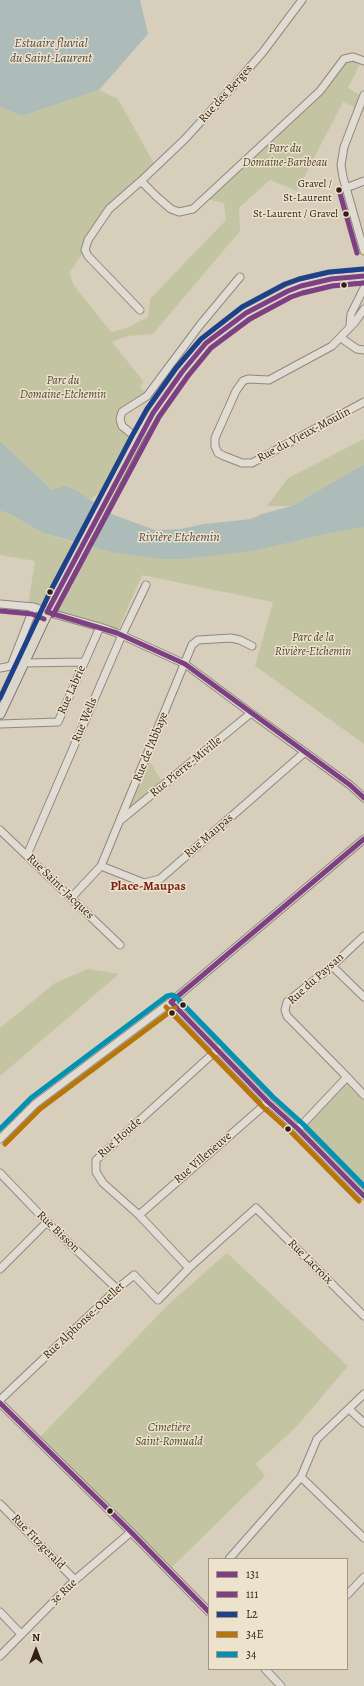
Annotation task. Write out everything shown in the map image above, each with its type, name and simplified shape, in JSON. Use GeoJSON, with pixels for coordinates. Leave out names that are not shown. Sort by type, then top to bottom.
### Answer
{"type":"FeatureCollection","features":[{"type":"Feature","properties":{"kind":"main road"},"geometry":{"type":"LineString","coordinates":[[0,714],[47,612],[138,439],[153,413],[182,372],[206,343],[226,327],[267,301],[301,286],[331,279],[364,276]]}},
{"type":"Feature","properties":{"kind":"street","name":"Rue des Berges"},"geometry":{"type":"LineString","coordinates":[[140,310],[88,256],[85,250],[88,240],[109,209],[185,139],[237,82],[263,52],[302,0]]}},
{"type":"Feature","properties":{"kind":"street"},"geometry":{"type":"LineString","coordinates":[[141,181],[171,209],[179,212],[193,209],[320,91],[344,59],[353,57],[364,61]]}},
{"type":"Feature","properties":{"kind":"street"},"geometry":{"type":"LineString","coordinates":[[364,94],[342,156],[342,171],[364,251]]}},
{"type":"Feature","properties":{"kind":"street"},"geometry":{"type":"LineString","coordinates":[[346,188],[364,181]]}},
{"type":"Feature","properties":{"kind":"street"},"geometry":{"type":"LineString","coordinates":[[138,439],[122,426],[120,419],[122,412],[147,396],[200,325],[240,277]]}},
{"type":"Feature","properties":{"kind":"street","name":"Rue du Vieux-Moulin"},"geometry":{"type":"LineString","coordinates":[[350,326],[351,314],[364,288]]}},
{"type":"Feature","properties":{"kind":"street","name":"Rue du Vieux-Moulin"},"geometry":{"type":"LineString","coordinates":[[364,309],[355,322],[332,346],[269,380],[248,379],[243,381],[236,391],[215,438],[215,446],[218,453],[224,456],[242,463],[252,463],[364,402]]}},
{"type":"Feature","properties":{"kind":"street"},"geometry":{"type":"LineString","coordinates":[[341,338],[356,349],[364,350]]}},
{"type":"Feature","properties":{"kind":"street","name":"Rue Wells"},"geometry":{"type":"LineString","coordinates":[[27,855],[122,635],[146,585]]}},
{"type":"Feature","properties":{"kind":"street"},"geometry":{"type":"LineString","coordinates":[[0,604],[34,607],[47,612],[100,626],[185,664],[251,714],[350,785],[364,798]]}},
{"type":"Feature","properties":{"kind":"street"},"geometry":{"type":"LineString","coordinates":[[0,668],[11,666],[34,607]]}},
{"type":"Feature","properties":{"kind":"street","name":"Rue Labrie"},"geometry":{"type":"LineString","coordinates":[[0,724],[58,722],[100,626]]}},
{"type":"Feature","properties":{"kind":"street","name":"Rue de l'Abbaye"},"geometry":{"type":"LineString","coordinates":[[71,898],[101,866],[121,821],[192,645],[198,640],[231,638],[240,640],[252,646]]}},
{"type":"Feature","properties":{"kind":"street"},"geometry":{"type":"LineString","coordinates":[[23,663],[84,662]]}},
{"type":"Feature","properties":{"kind":"street","name":"Rue Pierre-Miville"},"geometry":{"type":"LineString","coordinates":[[121,821],[251,714]]}},
{"type":"Feature","properties":{"kind":"street","name":"Rue Maupas"},"geometry":{"type":"LineString","coordinates":[[101,866],[144,883],[160,879],[305,752]]}},
{"type":"Feature","properties":{"kind":"street","name":"Rue Saint-Jacques"},"geometry":{"type":"LineString","coordinates":[[0,830],[120,945]]}},
{"type":"Feature","properties":{"kind":"street"},"geometry":{"type":"LineString","coordinates":[[0,1139],[35,1104],[170,1002],[364,839]]}},
{"type":"Feature","properties":{"kind":"street","name":"Rue du Paysan"},"geometry":{"type":"LineString","coordinates":[[364,936],[332,966],[287,1002],[285,1010],[286,1016],[364,1095]]}},
{"type":"Feature","properties":{"kind":"street"},"geometry":{"type":"LineString","coordinates":[[332,966],[364,997]]}},
{"type":"Feature","properties":{"kind":"street"},"geometry":{"type":"LineString","coordinates":[[170,1002],[218,1049],[268,1102],[298,1129],[364,1196]]}},
{"type":"Feature","properties":{"kind":"street","name":"Rue Houde"},"geometry":{"type":"LineString","coordinates":[[189,1268],[139,1215],[103,1183],[96,1172],[96,1160],[218,1049]]}},
{"type":"Feature","properties":{"kind":"street"},"geometry":{"type":"LineString","coordinates":[[298,1129],[347,1077]]}},
{"type":"Feature","properties":{"kind":"street","name":"Rue Villeneuve"},"geometry":{"type":"LineString","coordinates":[[139,1215],[268,1102]]}},
{"type":"Feature","properties":{"kind":"street","name":"Rue Bisson"},"geometry":{"type":"LineString","coordinates":[[0,1173],[47,1222],[117,1289]]}},
{"type":"Feature","properties":{"kind":"street","name":"Rue Alphonse-Ouellet"},"geometry":{"type":"LineString","coordinates":[[0,1401],[117,1289],[134,1275],[158,1300],[189,1268],[256,1208]]}},
{"type":"Feature","properties":{"kind":"street","name":"Rue Lacroix"},"geometry":{"type":"LineString","coordinates":[[256,1208],[364,1316]]}},
{"type":"Feature","properties":{"kind":"street"},"geometry":{"type":"LineString","coordinates":[[0,1269],[47,1222]]}},
{"type":"Feature","properties":{"kind":"street"},"geometry":{"type":"LineString","coordinates":[[230,1558],[301,1477],[317,1439],[364,1394]]}},
{"type":"Feature","properties":{"kind":"street"},"geometry":{"type":"LineString","coordinates":[[0,1401],[208,1611]]}},
{"type":"Feature","properties":{"kind":"street"},"geometry":{"type":"LineString","coordinates":[[350,1409],[364,1423]]}},
{"type":"Feature","properties":{"kind":"street"},"geometry":{"type":"LineString","coordinates":[[301,1477],[364,1538]]}},
{"type":"Feature","properties":{"kind":"street","name":"Rue Fitzgerald"},"geometry":{"type":"LineString","coordinates":[[0,1504],[75,1580]]}},
{"type":"Feature","properties":{"kind":"street","name":"3e Rue"},"geometry":{"type":"LineString","coordinates":[[0,1656],[75,1580],[131,1532]]}},
{"type":"Feature","properties":{"kind":"street"},"geometry":{"type":"LineString","coordinates":[[348,1594],[364,1577]]}},
{"type":"Feature","properties":{"kind":"street"},"geometry":{"type":"LineString","coordinates":[[0,1612],[21,1634]]}},
{"type":"Feature","properties":{"kind":"street"},"geometry":{"type":"LineString","coordinates":[[266,1670],[281,1686]]}},
{"type":"Feature","properties":{"kind":"green space","name":"Parc du Domaine-Etchemin"},"geometry":{"type":"Polygon","coordinates":[[[344,59],[362,60],[348,88],[364,98],[364,112],[343,102],[297,191],[270,180],[239,208],[240,231],[153,334],[128,336],[112,342],[144,382],[140,386],[147,396],[126,408],[122,426],[140,435],[117,479],[91,499],[52,490],[0,441],[0,107],[22,116],[99,90],[118,99],[156,167],[109,209],[85,250],[69,273],[75,287],[111,332],[127,328],[148,317],[150,299],[226,220],[224,203],[206,199],[320,91],[344,59]]]}},
{"type":"Feature","properties":{"kind":"green space"},"geometry":{"type":"Polygon","coordinates":[[[364,439],[364,464],[292,506],[267,506],[288,478],[364,439]]]}},
{"type":"Feature","properties":{"kind":"green space","name":"Parc de la Rivière-Etchemin"},"geometry":{"type":"Polygon","coordinates":[[[364,507],[364,744],[255,666],[273,602],[142,575],[117,633],[28,606],[35,561],[0,555],[0,511],[8,513],[43,533],[75,543],[49,610],[93,547],[364,507]]]}},
{"type":"Feature","properties":{"kind":"green space"},"geometry":{"type":"Polygon","coordinates":[[[147,757],[164,785],[121,821],[147,757]]]}},
{"type":"Feature","properties":{"kind":"green space"},"geometry":{"type":"Polygon","coordinates":[[[88,969],[119,974],[0,1076],[0,1028],[55,983],[88,969]]]}},
{"type":"Feature","properties":{"kind":"green space"},"geometry":{"type":"Polygon","coordinates":[[[347,1077],[364,1095],[364,1196],[298,1129],[347,1077]]]}},
{"type":"Feature","properties":{"kind":"green space","name":"Cimetière Saint-Romuald"},"geometry":{"type":"Polygon","coordinates":[[[227,1253],[348,1366],[296,1427],[256,1464],[265,1476],[172,1567],[40,1437],[170,1303],[227,1253]]]}},
{"type":"Feature","properties":{"kind":"water","name":"Estuaire fluvial du Saint-Laurent"},"geometry":{"type":"Polygon","coordinates":[[[0,0],[140,0],[148,34],[99,90],[22,116],[0,107],[0,0]]]}},
{"type":"Feature","properties":{"kind":"water","name":"Rivière Etchemin"},"geometry":{"type":"Polygon","coordinates":[[[0,441],[52,490],[64,486],[74,489],[114,515],[155,530],[181,529],[204,524],[251,519],[262,514],[292,506],[364,464],[364,527],[329,533],[253,551],[183,559],[157,559],[112,552],[43,533],[8,513],[0,511],[0,441]]]}},
{"type":"Feature","properties":{"kind":"transit line","name":"111"},"geometry":{"type":"LineString","coordinates":[[339,190],[357,253]]}},
{"type":"Feature","properties":{"kind":"transit line","name":"L2"},"geometry":{"type":"LineString","coordinates":[[0,698],[50,592],[132,436],[147,409],[176,368],[201,339],[242,307],[285,284],[329,272],[363,269]]}},
{"type":"Feature","properties":{"kind":"transit line","name":"131"},"geometry":{"type":"LineString","coordinates":[[47,612],[153,413],[182,372],[206,343],[246,313],[288,291],[301,286],[331,279],[364,276]]}},
{"type":"Feature","properties":{"kind":"transit line","name":"111"},"geometry":{"type":"LineString","coordinates":[[53,615],[159,417],[188,376],[211,348],[250,319],[291,297],[332,286],[364,283]]}},
{"type":"Feature","properties":{"kind":"transit line","name":"111"},"geometry":{"type":"LineString","coordinates":[[0,611],[32,614],[44,619]]}},
{"type":"Feature","properties":{"kind":"transit line","name":"131"},"geometry":{"type":"LineString","coordinates":[[47,612],[117,633],[185,664],[350,785],[364,798]]}},
{"type":"Feature","properties":{"kind":"transit line","name":"131"},"geometry":{"type":"LineString","coordinates":[[171,1002],[364,839]]}},
{"type":"Feature","properties":{"kind":"transit line","name":"34"},"geometry":{"type":"LineString","coordinates":[[0,1129],[31,1098],[167,996],[172,995],[176,997],[273,1097],[303,1124],[364,1186]]}},
{"type":"Feature","properties":{"kind":"transit line","name":"131"},"geometry":{"type":"LineString","coordinates":[[171,1002],[268,1102],[298,1129],[364,1196]]}},
{"type":"Feature","properties":{"kind":"transit line","name":"34E"},"geometry":{"type":"LineString","coordinates":[[166,1007],[263,1107],[293,1134],[359,1201]]}},
{"type":"Feature","properties":{"kind":"transit line","name":"34E"},"geometry":{"type":"LineString","coordinates":[[5,1144],[40,1109],[175,1008]]}},
{"type":"Feature","properties":{"kind":"transit line","name":"131"},"geometry":{"type":"LineString","coordinates":[[0,1403],[131,1532],[208,1611]]}},
{"type":"Feature","properties":{"kind":"place","name":"Gravel / St-Laurent"},"geometry":{"type":"Point","coordinates":[339,190]}},
{"type":"Feature","properties":{"kind":"place","name":"St-Laurent / Gravel"},"geometry":{"type":"Point","coordinates":[346,214]}},
{"type":"Feature","properties":{"kind":"district","name":"Place-Maupas"},"geometry":{"type":"Point","coordinates":[148,887]}},
{"type":"Feature","properties":{"kind":"park label","name":"Parc du Domaine-Baribeau"},"geometry":{"type":"Point","coordinates":[285,156]}}]}
